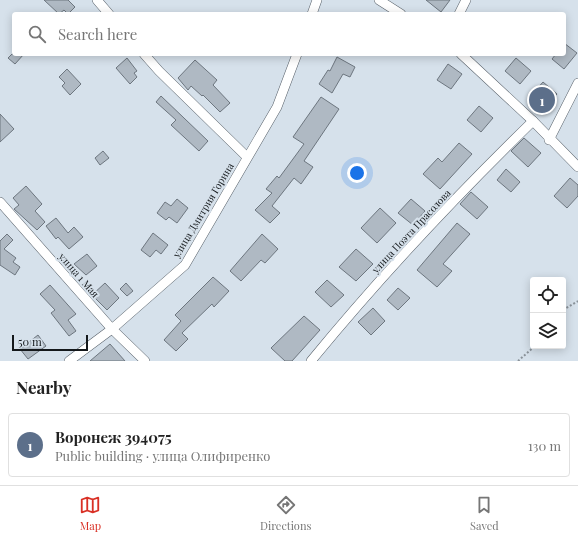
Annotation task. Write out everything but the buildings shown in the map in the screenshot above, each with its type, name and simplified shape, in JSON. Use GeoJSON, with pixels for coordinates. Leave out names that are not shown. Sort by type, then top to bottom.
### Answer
{"type":"FeatureCollection","features":[{"type":"Feature","properties":{"kind":"street"},"geometry":{"type":"LineString","coordinates":[[97,0],[107,12]]}},
{"type":"Feature","properties":{"kind":"street"},"geometry":{"type":"LineString","coordinates":[[313,12],[317,0]]}},
{"type":"Feature","properties":{"kind":"street"},"geometry":{"type":"LineString","coordinates":[[379,0],[398,12]]}},
{"type":"Feature","properties":{"kind":"street"},"geometry":{"type":"LineString","coordinates":[[460,12],[466,0]]}},
{"type":"Feature","properties":{"kind":"street"},"geometry":{"type":"LineString","coordinates":[[146,56],[247,158]]}},
{"type":"Feature","properties":{"kind":"street","name":"улица Дмитрия Горина"},"geometry":{"type":"LineString","coordinates":[[69,361],[112,329],[185,265],[277,107],[296,56]]}},
{"type":"Feature","properties":{"kind":"street"},"geometry":{"type":"LineString","coordinates":[[463,56],[533,121],[549,140],[578,167]]}},
{"type":"Feature","properties":{"kind":"street"},"geometry":{"type":"LineString","coordinates":[[549,140],[578,83]]}},
{"type":"Feature","properties":{"kind":"street","name":"улица Поэта Прасолова"},"geometry":{"type":"LineString","coordinates":[[310,361],[344,320],[465,189],[533,121]]}},
{"type":"Feature","properties":{"kind":"street","name":"улица 1 Мая"},"geometry":{"type":"LineString","coordinates":[[0,202],[112,329],[145,361]]}},
{"type":"Feature","properties":{"kind":"path"},"geometry":{"type":"LineString","coordinates":[[566,308],[578,300]]}},
{"type":"Feature","properties":{"kind":"path"},"geometry":{"type":"LineString","coordinates":[[518,361],[532,349]]}},
{"type":"Feature","properties":{"kind":"place","name":"Воронеж 394075"},"geometry":{"type":"Point","coordinates":[542,100]}}]}
